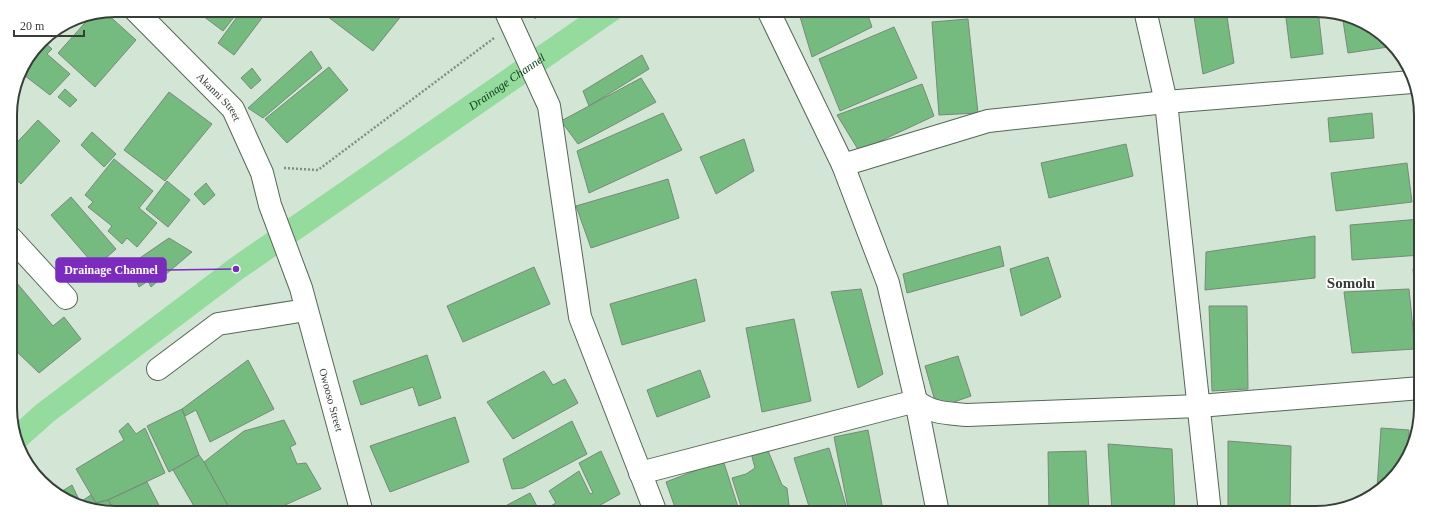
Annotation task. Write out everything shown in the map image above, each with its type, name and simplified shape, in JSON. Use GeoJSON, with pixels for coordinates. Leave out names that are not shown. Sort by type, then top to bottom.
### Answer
{"type":"FeatureCollection","features":[{"type":"Feature","properties":{"kind":"street","name":"Akanni Street"},"geometry":{"type":"LineString","coordinates":[[142,17],[233,109],[262,173],[270,205],[300,288]]}},
{"type":"Feature","properties":{"kind":"street"},"geometry":{"type":"LineString","coordinates":[[771,17],[843,165],[888,283],[916,401],[937,506]]}},
{"type":"Feature","properties":{"kind":"street"},"geometry":{"type":"LineString","coordinates":[[1147,17],[1166,102],[1209,506]]}},
{"type":"Feature","properties":{"kind":"street"},"geometry":{"type":"LineString","coordinates":[[512,25],[548,106],[580,317],[653,506]]}},
{"type":"Feature","properties":{"kind":"street"},"geometry":{"type":"LineString","coordinates":[[843,165],[988,121],[1166,102],[1409,82]]}},
{"type":"Feature","properties":{"kind":"street"},"geometry":{"type":"LineString","coordinates":[[17,245],[66,298]]}},
{"type":"Feature","properties":{"kind":"street","name":"Owooso Street"},"geometry":{"type":"LineString","coordinates":[[300,288],[360,506]]}},
{"type":"Feature","properties":{"kind":"street"},"geometry":{"type":"LineString","coordinates":[[158,369],[218,324],[306,310]]}},
{"type":"Feature","properties":{"kind":"street"},"geometry":{"type":"LineString","coordinates":[[916,401],[926,409],[967,415],[1199,406],[1414,389]]}},
{"type":"Feature","properties":{"kind":"street"},"geometry":{"type":"LineString","coordinates":[[640,473],[916,401]]}},
{"type":"Feature","properties":{"kind":"path"},"geometry":{"type":"LineString","coordinates":[[262,173],[277,167],[318,170],[488,42],[512,25],[533,17]]}},
{"type":"Feature","properties":{"kind":"building"},"geometry":{"type":"Polygon","coordinates":[[[111,17],[136,40],[95,87],[58,53],[87,21],[102,18],[111,17]]]}},
{"type":"Feature","properties":{"kind":"building"},"geometry":{"type":"Polygon","coordinates":[[[204,17],[234,17],[223,31],[204,17]]]}},
{"type":"Feature","properties":{"kind":"building"},"geometry":{"type":"Polygon","coordinates":[[[237,17],[263,17],[234,55],[218,43],[237,17]]]}},
{"type":"Feature","properties":{"kind":"building"},"geometry":{"type":"Polygon","coordinates":[[[328,17],[400,17],[373,51],[328,17]]]}},
{"type":"Feature","properties":{"kind":"building"},"geometry":{"type":"Polygon","coordinates":[[[800,17],[868,17],[872,27],[812,57],[800,17]]]}},
{"type":"Feature","properties":{"kind":"building"},"geometry":{"type":"Polygon","coordinates":[[[1194,17],[1227,17],[1234,63],[1203,74],[1194,17]]]}},
{"type":"Feature","properties":{"kind":"building"},"geometry":{"type":"Polygon","coordinates":[[[1286,17],[1319,17],[1323,54],[1291,58],[1286,17]]]}},
{"type":"Feature","properties":{"kind":"building"},"geometry":{"type":"Polygon","coordinates":[[[968,19],[978,113],[939,115],[932,22],[968,19]]]}},
{"type":"Feature","properties":{"kind":"building"},"geometry":{"type":"Polygon","coordinates":[[[1343,21],[1371,33],[1387,47],[1348,53],[1343,21]]]}},
{"type":"Feature","properties":{"kind":"building"},"geometry":{"type":"Polygon","coordinates":[[[894,27],[917,78],[840,111],[819,59],[894,27]]]}},
{"type":"Feature","properties":{"kind":"building"},"geometry":{"type":"Polygon","coordinates":[[[47,45],[52,49],[47,54],[70,74],[50,95],[25,76],[33,60],[47,45]]]}},
{"type":"Feature","properties":{"kind":"building"},"geometry":{"type":"Polygon","coordinates":[[[311,51],[322,68],[263,118],[248,108],[311,51]]]}},
{"type":"Feature","properties":{"kind":"building"},"geometry":{"type":"Polygon","coordinates":[[[642,55],[649,69],[589,106],[583,91],[642,55]]]}},
{"type":"Feature","properties":{"kind":"building"},"geometry":{"type":"Polygon","coordinates":[[[329,67],[348,90],[287,143],[265,119],[329,67]]]}},
{"type":"Feature","properties":{"kind":"building"},"geometry":{"type":"Polygon","coordinates":[[[252,68],[261,80],[251,89],[241,78],[252,68]]]}},
{"type":"Feature","properties":{"kind":"building"},"geometry":{"type":"Polygon","coordinates":[[[641,78],[656,102],[578,144],[561,121],[641,78]]]}},
{"type":"Feature","properties":{"kind":"building"},"geometry":{"type":"Polygon","coordinates":[[[922,84],[934,116],[859,151],[837,115],[922,84]]]}},
{"type":"Feature","properties":{"kind":"building"},"geometry":{"type":"Polygon","coordinates":[[[65,89],[77,100],[70,107],[58,97],[65,89]]]}},
{"type":"Feature","properties":{"kind":"building"},"geometry":{"type":"Polygon","coordinates":[[[169,92],[212,124],[165,181],[124,150],[169,92]]]}},
{"type":"Feature","properties":{"kind":"building"},"geometry":{"type":"Polygon","coordinates":[[[663,113],[682,150],[589,193],[577,151],[663,113]]]}},
{"type":"Feature","properties":{"kind":"building"},"geometry":{"type":"Polygon","coordinates":[[[1372,113],[1374,138],[1330,142],[1328,118],[1372,113]]]}},
{"type":"Feature","properties":{"kind":"building"},"geometry":{"type":"Polygon","coordinates":[[[38,120],[60,141],[21,184],[17,180],[17,142],[38,120]]]}},
{"type":"Feature","properties":{"kind":"building"},"geometry":{"type":"Polygon","coordinates":[[[92,132],[116,154],[104,167],[81,145],[92,132]]]}},
{"type":"Feature","properties":{"kind":"building"},"geometry":{"type":"Polygon","coordinates":[[[744,139],[754,171],[716,194],[700,157],[744,139]]]}},
{"type":"Feature","properties":{"kind":"building"},"geometry":{"type":"Polygon","coordinates":[[[1126,144],[1133,176],[1049,198],[1041,163],[1126,144]]]}},
{"type":"Feature","properties":{"kind":"building"},"geometry":{"type":"Polygon","coordinates":[[[114,159],[153,191],[139,208],[157,223],[137,247],[127,238],[122,244],[108,231],[112,226],[88,207],[93,202],[85,195],[114,159]]]}},
{"type":"Feature","properties":{"kind":"building"},"geometry":{"type":"Polygon","coordinates":[[[1407,163],[1412,202],[1336,211],[1331,173],[1407,163]]]}},
{"type":"Feature","properties":{"kind":"building"},"geometry":{"type":"Polygon","coordinates":[[[668,179],[679,218],[591,248],[576,206],[668,179]]]}},
{"type":"Feature","properties":{"kind":"building"},"geometry":{"type":"Polygon","coordinates":[[[167,181],[190,200],[168,227],[146,209],[167,181]]]}},
{"type":"Feature","properties":{"kind":"building"},"geometry":{"type":"Polygon","coordinates":[[[206,183],[215,195],[204,205],[194,194],[206,183]]]}},
{"type":"Feature","properties":{"kind":"building"},"geometry":{"type":"Polygon","coordinates":[[[71,197],[116,249],[96,267],[51,215],[71,197]]]}},
{"type":"Feature","properties":{"kind":"building"},"geometry":{"type":"Polygon","coordinates":[[[1414,220],[1414,256],[1352,260],[1350,225],[1414,220]]]}},
{"type":"Feature","properties":{"kind":"building"},"geometry":{"type":"Polygon","coordinates":[[[1315,236],[1315,278],[1205,290],[1206,252],[1315,236]]]}},
{"type":"Feature","properties":{"kind":"building"},"geometry":{"type":"Polygon","coordinates":[[[169,238],[192,252],[151,287],[148,281],[139,287],[134,275],[143,269],[134,262],[169,238]]]}},
{"type":"Feature","properties":{"kind":"building"},"geometry":{"type":"Polygon","coordinates":[[[1000,246],[1004,266],[907,293],[903,274],[1000,246]]]}},
{"type":"Feature","properties":{"kind":"building"},"geometry":{"type":"Polygon","coordinates":[[[1048,257],[1061,297],[1021,316],[1010,269],[1048,257]]]}},
{"type":"Feature","properties":{"kind":"building"},"geometry":{"type":"Polygon","coordinates":[[[534,267],[550,304],[463,342],[447,306],[534,267]]]}},
{"type":"Feature","properties":{"kind":"building"},"geometry":{"type":"Polygon","coordinates":[[[696,279],[705,321],[622,345],[610,304],[696,279]]]}},
{"type":"Feature","properties":{"kind":"building"},"geometry":{"type":"Polygon","coordinates":[[[17,283],[53,326],[64,317],[81,339],[39,373],[17,352],[17,283]]]}},
{"type":"Feature","properties":{"kind":"building"},"geometry":{"type":"Polygon","coordinates":[[[861,289],[883,374],[858,388],[831,292],[861,289]]]}},
{"type":"Feature","properties":{"kind":"building"},"geometry":{"type":"Polygon","coordinates":[[[1409,289],[1414,349],[1352,353],[1344,292],[1409,289]]]}},
{"type":"Feature","properties":{"kind":"building"},"geometry":{"type":"Polygon","coordinates":[[[1209,306],[1247,306],[1248,389],[1212,391],[1209,306]]]}},
{"type":"Feature","properties":{"kind":"building"},"geometry":{"type":"Polygon","coordinates":[[[794,319],[811,401],[762,412],[746,328],[794,319]]]}},
{"type":"Feature","properties":{"kind":"building"},"geometry":{"type":"Polygon","coordinates":[[[427,355],[441,398],[419,406],[413,387],[361,405],[353,381],[427,355]]]}},
{"type":"Feature","properties":{"kind":"building"},"geometry":{"type":"Polygon","coordinates":[[[958,356],[971,396],[937,408],[925,366],[958,356]]]}},
{"type":"Feature","properties":{"kind":"building"},"geometry":{"type":"Polygon","coordinates":[[[248,360],[274,409],[210,442],[196,410],[185,416],[182,409],[248,360]]]}},
{"type":"Feature","properties":{"kind":"building"},"geometry":{"type":"Polygon","coordinates":[[[700,370],[710,397],[657,417],[647,390],[700,370]]]}},
{"type":"Feature","properties":{"kind":"building"},"geometry":{"type":"Polygon","coordinates":[[[544,371],[553,385],[565,379],[578,403],[513,439],[487,402],[544,371]]]}},
{"type":"Feature","properties":{"kind":"building"},"geometry":{"type":"Polygon","coordinates":[[[182,409],[199,455],[169,472],[147,426],[182,409]]]}},
{"type":"Feature","properties":{"kind":"building"},"geometry":{"type":"Polygon","coordinates":[[[455,417],[469,462],[390,492],[370,446],[455,417]]]}},
{"type":"Feature","properties":{"kind":"building"},"geometry":{"type":"Polygon","coordinates":[[[284,420],[296,444],[290,447],[297,464],[306,463],[321,489],[283,506],[228,506],[204,462],[244,431],[284,420]]]}},
{"type":"Feature","properties":{"kind":"building"},"geometry":{"type":"Polygon","coordinates":[[[572,421],[587,454],[523,488],[512,489],[503,459],[572,421]]]}},
{"type":"Feature","properties":{"kind":"building"},"geometry":{"type":"Polygon","coordinates":[[[128,423],[136,434],[145,428],[165,473],[108,500],[96,503],[76,469],[124,440],[119,431],[128,423]]]}},
{"type":"Feature","properties":{"kind":"building"},"geometry":{"type":"Polygon","coordinates":[[[1381,428],[1409,430],[1409,441],[1398,463],[1377,485],[1381,428]]]}},
{"type":"Feature","properties":{"kind":"building"},"geometry":{"type":"Polygon","coordinates":[[[868,430],[882,506],[848,506],[834,437],[868,430]]]}},
{"type":"Feature","properties":{"kind":"building"},"geometry":{"type":"Polygon","coordinates":[[[1228,441],[1291,446],[1290,506],[1228,506],[1228,441]]]}},
{"type":"Feature","properties":{"kind":"building"},"geometry":{"type":"Polygon","coordinates":[[[1108,444],[1172,449],[1175,506],[1112,506],[1108,444]]]}},
{"type":"Feature","properties":{"kind":"building"},"geometry":{"type":"Polygon","coordinates":[[[767,448],[782,485],[787,488],[789,506],[741,506],[732,478],[746,474],[755,468],[751,453],[767,448]]]}},
{"type":"Feature","properties":{"kind":"building"},"geometry":{"type":"Polygon","coordinates":[[[829,448],[846,506],[809,506],[794,458],[829,448]]]}},
{"type":"Feature","properties":{"kind":"building"},"geometry":{"type":"Polygon","coordinates":[[[601,451],[620,494],[599,506],[551,506],[556,503],[549,491],[579,471],[590,494],[593,493],[579,463],[601,451]]]}},
{"type":"Feature","properties":{"kind":"building"},"geometry":{"type":"Polygon","coordinates":[[[1086,451],[1089,506],[1049,506],[1048,452],[1086,451]]]}},
{"type":"Feature","properties":{"kind":"building"},"geometry":{"type":"Polygon","coordinates":[[[199,455],[228,506],[194,506],[173,470],[199,455]]]}},
{"type":"Feature","properties":{"kind":"building"},"geometry":{"type":"Polygon","coordinates":[[[723,460],[738,506],[675,506],[666,482],[723,460]]]}},
{"type":"Feature","properties":{"kind":"building"},"geometry":{"type":"Polygon","coordinates":[[[147,482],[159,506],[112,506],[108,500],[147,482]]]}},
{"type":"Feature","properties":{"kind":"building"},"geometry":{"type":"Polygon","coordinates":[[[72,485],[79,499],[72,496],[62,491],[72,485]]]}},
{"type":"Feature","properties":{"kind":"building"},"geometry":{"type":"Polygon","coordinates":[[[530,493],[537,506],[505,506],[530,493]]]}},
{"type":"Feature","properties":{"kind":"building"},"geometry":{"type":"Polygon","coordinates":[[[91,495],[97,504],[89,503],[82,501],[91,495]]]}},
{"type":"Feature","properties":{"kind":"building"},"geometry":{"type":"Polygon","coordinates":[[[108,500],[112,506],[97,504],[96,503],[108,500]]]}},
{"type":"Feature","properties":{"kind":"waterway","name":"Drainage Channel"},"geometry":{"type":"LineString","coordinates":[[21,435],[45,413],[236,269],[601,17]]}},
{"type":"Feature","properties":{"kind":"place","name":"Drainage Channel"},"geometry":{"type":"Point","coordinates":[236,269]}},
{"type":"Feature","properties":{"kind":"district","name":"Somolu"},"geometry":{"type":"Point","coordinates":[1351,283]}}]}
